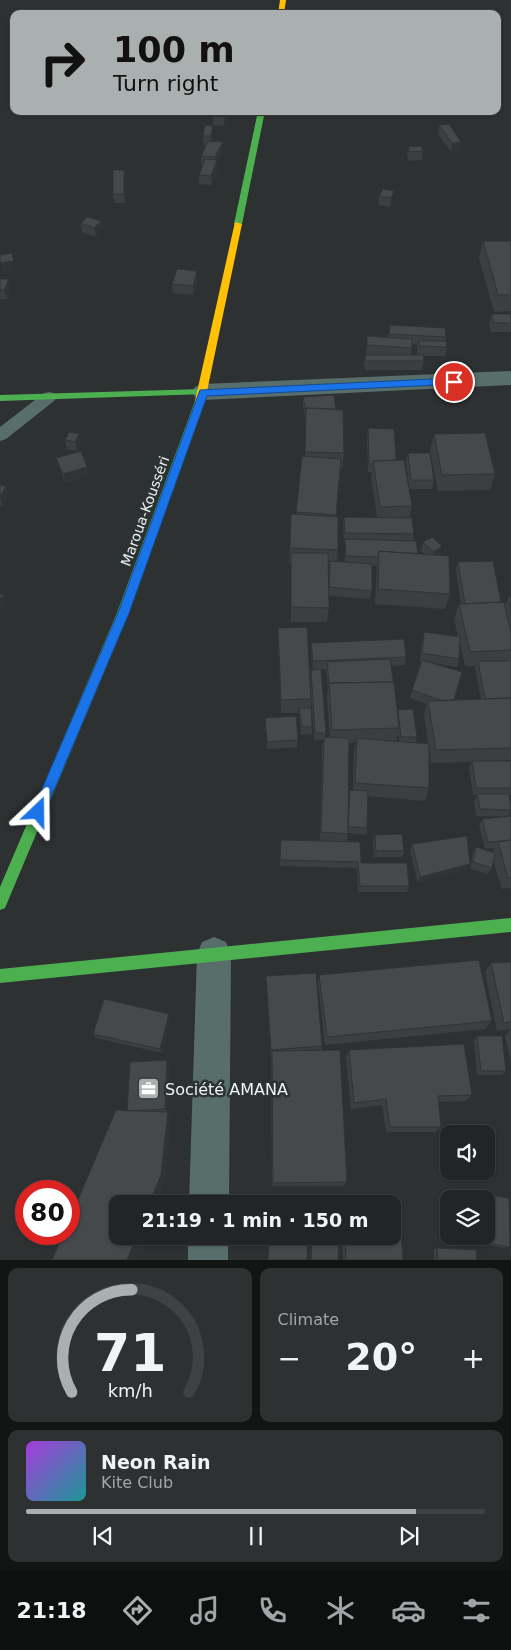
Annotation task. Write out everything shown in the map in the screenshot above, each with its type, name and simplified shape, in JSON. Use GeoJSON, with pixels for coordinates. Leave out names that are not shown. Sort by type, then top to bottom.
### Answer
{"type":"FeatureCollection","features":[{"type":"Feature","properties":{"kind":"main road","name":"Maroua-Kousséri"},"geometry":{"type":"LineString","coordinates":[[0,903],[123,613],[203,392],[261,115]]}},
{"type":"Feature","properties":{"kind":"main road"},"geometry":{"type":"LineString","coordinates":[[0,398],[203,392]]}},
{"type":"Feature","properties":{"kind":"main road"},"geometry":{"type":"LineString","coordinates":[[0,976],[511,925]]}},
{"type":"Feature","properties":{"kind":"street"},"geometry":{"type":"LineString","coordinates":[[203,392],[511,378]]}},
{"type":"Feature","properties":{"kind":"street"},"geometry":{"type":"LineString","coordinates":[[209,1195],[214,954]]}},
{"type":"Feature","properties":{"kind":"street"},"geometry":{"type":"LineString","coordinates":[[208,1245],[208,1260]]}},
{"type":"Feature","properties":{"kind":"lane"},"geometry":{"type":"LineString","coordinates":[[0,435],[48,397]]}},
{"type":"Feature","properties":{"kind":"building"},"geometry":{"type":"Polygon","coordinates":[[[213,115],[225,115],[224,117],[213,115]]]}},
{"type":"Feature","properties":{"kind":"building"},"geometry":{"type":"Polygon","coordinates":[[[449,124],[461,142],[452,143],[439,125],[449,124]]]}},
{"type":"Feature","properties":{"kind":"building"},"geometry":{"type":"Polygon","coordinates":[[[205,125],[213,126],[211,136],[203,136],[205,125]]]}},
{"type":"Feature","properties":{"kind":"building"},"geometry":{"type":"Polygon","coordinates":[[[208,141],[223,142],[215,157],[201,156],[208,141]]]}},
{"type":"Feature","properties":{"kind":"building"},"geometry":{"type":"Polygon","coordinates":[[[421,146],[423,151],[410,152],[408,147],[421,146]]]}},
{"type":"Feature","properties":{"kind":"building"},"geometry":{"type":"Polygon","coordinates":[[[205,159],[217,160],[211,176],[199,175],[205,159]]]}},
{"type":"Feature","properties":{"kind":"building"},"geometry":{"type":"Polygon","coordinates":[[[113,170],[124,170],[124,194],[113,194],[113,170]]]}},
{"type":"Feature","properties":{"kind":"building"},"geometry":{"type":"Polygon","coordinates":[[[383,189],[394,191],[391,198],[379,196],[383,189]]]}},
{"type":"Feature","properties":{"kind":"building"},"geometry":{"type":"Polygon","coordinates":[[[87,217],[101,221],[94,228],[81,223],[87,217]]]}},
{"type":"Feature","properties":{"kind":"building"},"geometry":{"type":"Polygon","coordinates":[[[483,241],[511,241],[511,295],[498,295],[483,241]]]}},
{"type":"Feature","properties":{"kind":"building"},"geometry":{"type":"Polygon","coordinates":[[[12,253],[14,261],[0,263],[0,255],[12,253]]]}},
{"type":"Feature","properties":{"kind":"building"},"geometry":{"type":"Polygon","coordinates":[[[177,269],[197,271],[193,286],[172,284],[177,269]]]}},
{"type":"Feature","properties":{"kind":"building"},"geometry":{"type":"Polygon","coordinates":[[[0,279],[9,279],[4,290],[0,290],[0,279]]]}},
{"type":"Feature","properties":{"kind":"building"},"geometry":{"type":"Polygon","coordinates":[[[492,314],[511,314],[511,323],[493,323],[492,314]]]}},
{"type":"Feature","properties":{"kind":"building"},"geometry":{"type":"Polygon","coordinates":[[[390,325],[445,328],[446,337],[389,334],[390,325]]]}},
{"type":"Feature","properties":{"kind":"building"},"geometry":{"type":"Polygon","coordinates":[[[367,336],[412,339],[412,348],[367,345],[367,336]]]}},
{"type":"Feature","properties":{"kind":"building"},"geometry":{"type":"Polygon","coordinates":[[[418,341],[446,341],[447,347],[419,346],[418,341]]]}},
{"type":"Feature","properties":{"kind":"building"},"geometry":{"type":"Polygon","coordinates":[[[365,355],[423,355],[424,361],[366,361],[365,355]]]}},
{"type":"Feature","properties":{"kind":"building"},"geometry":{"type":"Polygon","coordinates":[[[334,395],[336,409],[306,408],[306,413],[303,397],[334,395]]]}},
{"type":"Feature","properties":{"kind":"building"},"geometry":{"type":"Polygon","coordinates":[[[306,408],[343,410],[344,453],[305,452],[306,408]]]}},
{"type":"Feature","properties":{"kind":"building"},"geometry":{"type":"Polygon","coordinates":[[[368,428],[394,429],[396,460],[373,461],[373,464],[369,464],[368,428]]]}},
{"type":"Feature","properties":{"kind":"building"},"geometry":{"type":"Polygon","coordinates":[[[69,432],[79,434],[75,442],[65,440],[69,432]]]}},
{"type":"Feature","properties":{"kind":"building"},"geometry":{"type":"Polygon","coordinates":[[[485,433],[495,474],[442,475],[434,434],[485,433]]]}},
{"type":"Feature","properties":{"kind":"building"},"geometry":{"type":"Polygon","coordinates":[[[81,451],[87,467],[63,474],[56,458],[81,451]]]}},
{"type":"Feature","properties":{"kind":"building"},"geometry":{"type":"Polygon","coordinates":[[[408,453],[430,453],[434,480],[411,480],[408,453]]]}},
{"type":"Feature","properties":{"kind":"building"},"geometry":{"type":"Polygon","coordinates":[[[302,456],[341,459],[336,515],[296,512],[302,456]]]}},
{"type":"Feature","properties":{"kind":"building"},"geometry":{"type":"Polygon","coordinates":[[[404,460],[412,506],[380,507],[373,461],[404,460]]]}},
{"type":"Feature","properties":{"kind":"building"},"geometry":{"type":"Polygon","coordinates":[[[0,485],[6,486],[0,497],[0,485]]]}},
{"type":"Feature","properties":{"kind":"building"},"geometry":{"type":"Polygon","coordinates":[[[291,514],[338,517],[338,550],[290,548],[291,514]]]}},
{"type":"Feature","properties":{"kind":"building"},"geometry":{"type":"Polygon","coordinates":[[[344,517],[412,518],[414,534],[345,533],[344,517]]]}},
{"type":"Feature","properties":{"kind":"building"},"geometry":{"type":"Polygon","coordinates":[[[432,537],[442,546],[434,552],[423,542],[432,537]]]}},
{"type":"Feature","properties":{"kind":"building"},"geometry":{"type":"Polygon","coordinates":[[[345,539],[416,541],[418,554],[379,551],[378,557],[346,556],[345,539]]]}},
{"type":"Feature","properties":{"kind":"building"},"geometry":{"type":"Polygon","coordinates":[[[379,551],[449,556],[450,594],[378,589],[379,551]]]}},
{"type":"Feature","properties":{"kind":"building"},"geometry":{"type":"Polygon","coordinates":[[[291,553],[328,553],[329,608],[291,607],[291,553]]]}},
{"type":"Feature","properties":{"kind":"building"},"geometry":{"type":"Polygon","coordinates":[[[330,561],[372,564],[372,591],[329,587],[330,561]]]}},
{"type":"Feature","properties":{"kind":"building"},"geometry":{"type":"Polygon","coordinates":[[[493,561],[501,602],[465,604],[458,562],[493,561]]]}},
{"type":"Feature","properties":{"kind":"building"},"geometry":{"type":"Polygon","coordinates":[[[511,597],[511,609],[508,598],[511,597]]]}},
{"type":"Feature","properties":{"kind":"building"},"geometry":{"type":"Polygon","coordinates":[[[504,602],[511,633],[511,650],[470,652],[459,604],[504,602]]]}},
{"type":"Feature","properties":{"kind":"building"},"geometry":{"type":"Polygon","coordinates":[[[307,627],[311,699],[281,700],[278,628],[307,627]]]}},
{"type":"Feature","properties":{"kind":"building"},"geometry":{"type":"Polygon","coordinates":[[[424,632],[460,637],[459,659],[422,653],[424,632]]]}},
{"type":"Feature","properties":{"kind":"building"},"geometry":{"type":"Polygon","coordinates":[[[404,639],[406,657],[313,661],[311,643],[404,639]]]}},
{"type":"Feature","properties":{"kind":"building"},"geometry":{"type":"Polygon","coordinates":[[[390,659],[393,682],[329,683],[327,662],[390,659]]]}},
{"type":"Feature","properties":{"kind":"building"},"geometry":{"type":"Polygon","coordinates":[[[422,660],[462,672],[454,700],[443,701],[412,690],[422,660]]]}},
{"type":"Feature","properties":{"kind":"building"},"geometry":{"type":"Polygon","coordinates":[[[478,661],[511,661],[511,698],[485,699],[478,661]]]}},
{"type":"Feature","properties":{"kind":"building"},"geometry":{"type":"Polygon","coordinates":[[[321,669],[326,733],[315,733],[311,670],[321,669]]]}},
{"type":"Feature","properties":{"kind":"building"},"geometry":{"type":"Polygon","coordinates":[[[394,682],[399,728],[332,730],[329,683],[394,682]]]}},
{"type":"Feature","properties":{"kind":"building"},"geometry":{"type":"Polygon","coordinates":[[[511,698],[511,748],[436,750],[428,701],[511,698]]]}},
{"type":"Feature","properties":{"kind":"building"},"geometry":{"type":"Polygon","coordinates":[[[299,708],[311,708],[312,727],[302,727],[299,708]]]}},
{"type":"Feature","properties":{"kind":"building"},"geometry":{"type":"Polygon","coordinates":[[[413,709],[417,737],[401,737],[398,710],[413,709]]]}},
{"type":"Feature","properties":{"kind":"building"},"geometry":{"type":"Polygon","coordinates":[[[296,716],[298,740],[267,742],[265,718],[296,716]]]}},
{"type":"Feature","properties":{"kind":"building"},"geometry":{"type":"Polygon","coordinates":[[[324,737],[349,738],[348,834],[321,832],[324,737]]]}},
{"type":"Feature","properties":{"kind":"building"},"geometry":{"type":"Polygon","coordinates":[[[357,738],[429,744],[429,788],[355,783],[357,738]]]}},
{"type":"Feature","properties":{"kind":"building"},"geometry":{"type":"Polygon","coordinates":[[[472,761],[511,761],[511,788],[476,788],[472,761]]]}},
{"type":"Feature","properties":{"kind":"building"},"geometry":{"type":"Polygon","coordinates":[[[350,790],[368,791],[367,828],[348,827],[350,790]]]}},
{"type":"Feature","properties":{"kind":"building"},"geometry":{"type":"Polygon","coordinates":[[[477,794],[509,794],[511,810],[480,809],[477,794]]]}},
{"type":"Feature","properties":{"kind":"building"},"geometry":{"type":"Polygon","coordinates":[[[511,816],[511,840],[488,842],[482,819],[511,816]]]}},
{"type":"Feature","properties":{"kind":"building"},"geometry":{"type":"Polygon","coordinates":[[[402,834],[404,851],[376,851],[375,835],[402,834]]]}},
{"type":"Feature","properties":{"kind":"building"},"geometry":{"type":"Polygon","coordinates":[[[467,836],[470,864],[420,877],[412,844],[467,836]]]}},
{"type":"Feature","properties":{"kind":"building"},"geometry":{"type":"Polygon","coordinates":[[[281,840],[360,842],[361,863],[407,863],[409,886],[360,886],[358,862],[280,860],[281,840]]]}},
{"type":"Feature","properties":{"kind":"building"},"geometry":{"type":"Polygon","coordinates":[[[511,840],[511,878],[508,878],[498,842],[511,840]]]}},
{"type":"Feature","properties":{"kind":"building"},"geometry":{"type":"Polygon","coordinates":[[[476,847],[495,853],[492,868],[473,862],[476,847]]]}},
{"type":"Feature","properties":{"kind":"building"},"geometry":{"type":"Polygon","coordinates":[[[479,960],[492,1021],[327,1037],[319,975],[479,960]]]}},
{"type":"Feature","properties":{"kind":"building"},"geometry":{"type":"Polygon","coordinates":[[[511,962],[511,1022],[504,1023],[491,963],[511,962]]]}},
{"type":"Feature","properties":{"kind":"building"},"geometry":{"type":"Polygon","coordinates":[[[316,973],[322,1046],[271,1050],[266,976],[316,973]]]}},
{"type":"Feature","properties":{"kind":"building"},"geometry":{"type":"Polygon","coordinates":[[[104,999],[169,1014],[160,1049],[93,1034],[104,999]]]}},
{"type":"Feature","properties":{"kind":"building"},"geometry":{"type":"Polygon","coordinates":[[[477,1036],[502,1036],[506,1071],[481,1071],[477,1036]]]}},
{"type":"Feature","properties":{"kind":"building"},"geometry":{"type":"Polygon","coordinates":[[[464,1044],[472,1095],[438,1096],[440,1127],[390,1127],[386,1099],[354,1103],[349,1050],[464,1044]]]}},
{"type":"Feature","properties":{"kind":"building"},"geometry":{"type":"Polygon","coordinates":[[[340,1050],[347,1182],[273,1183],[272,1051],[340,1050]]]}},
{"type":"Feature","properties":{"kind":"building","name":"Société AMANA"},"geometry":{"type":"Polygon","coordinates":[[[167,1060],[165,1109],[127,1111],[130,1062],[167,1060]]]}},
{"type":"Feature","properties":{"kind":"building"},"geometry":{"type":"Polygon","coordinates":[[[116,1110],[168,1112],[161,1175],[153,1195],[109,1195],[109,1245],[133,1245],[127,1260],[52,1260],[58,1245],[80,1245],[80,1195],[116,1110]]]}},
{"type":"Feature","properties":{"kind":"building"},"geometry":{"type":"Polygon","coordinates":[[[495,1196],[509,1198],[510,1247],[495,1245],[495,1196]]]}},
{"type":"Feature","properties":{"kind":"building"},"geometry":{"type":"Polygon","coordinates":[[[401,1230],[403,1260],[346,1260],[345,1245],[401,1245],[401,1230]]]}},
{"type":"Feature","properties":{"kind":"building"},"geometry":{"type":"Polygon","coordinates":[[[269,1245],[308,1245],[307,1260],[268,1260],[269,1245]]]}},
{"type":"Feature","properties":{"kind":"building"},"geometry":{"type":"Polygon","coordinates":[[[312,1245],[339,1245],[338,1260],[311,1260],[312,1245]]]}},
{"type":"Feature","properties":{"kind":"building"},"geometry":{"type":"Polygon","coordinates":[[[437,1248],[476,1250],[477,1260],[438,1260],[437,1248]]]}},
{"type":"Feature","properties":{"kind":"traffic: fast"},"geometry":{"type":"LineString","coordinates":[[238,224],[261,115]]}},
{"type":"Feature","properties":{"kind":"traffic: fast"},"geometry":{"type":"LineString","coordinates":[[0,398],[203,392]]}},
{"type":"Feature","properties":{"kind":"traffic: fast"},"geometry":{"type":"LineString","coordinates":[[0,903],[123,613],[200,401]]}},
{"type":"Feature","properties":{"kind":"traffic: fast"},"geometry":{"type":"LineString","coordinates":[[0,976],[511,925]]}},
{"type":"Feature","properties":{"kind":"traffic: slow"},"geometry":{"type":"LineString","coordinates":[[282,10],[283,0]]}},
{"type":"Feature","properties":{"kind":"traffic: slow"},"geometry":{"type":"LineString","coordinates":[[200,401],[238,224]]}},
{"type":"Feature","properties":{"kind":"place","name":"Société AMANA"},"geometry":{"type":"Point","coordinates":[149,1089]}},
{"type":"Feature","properties":{"kind":"route"},"geometry":{"type":"LineString","coordinates":[[38,812],[123,613],[203,392],[454,382]]}}]}
